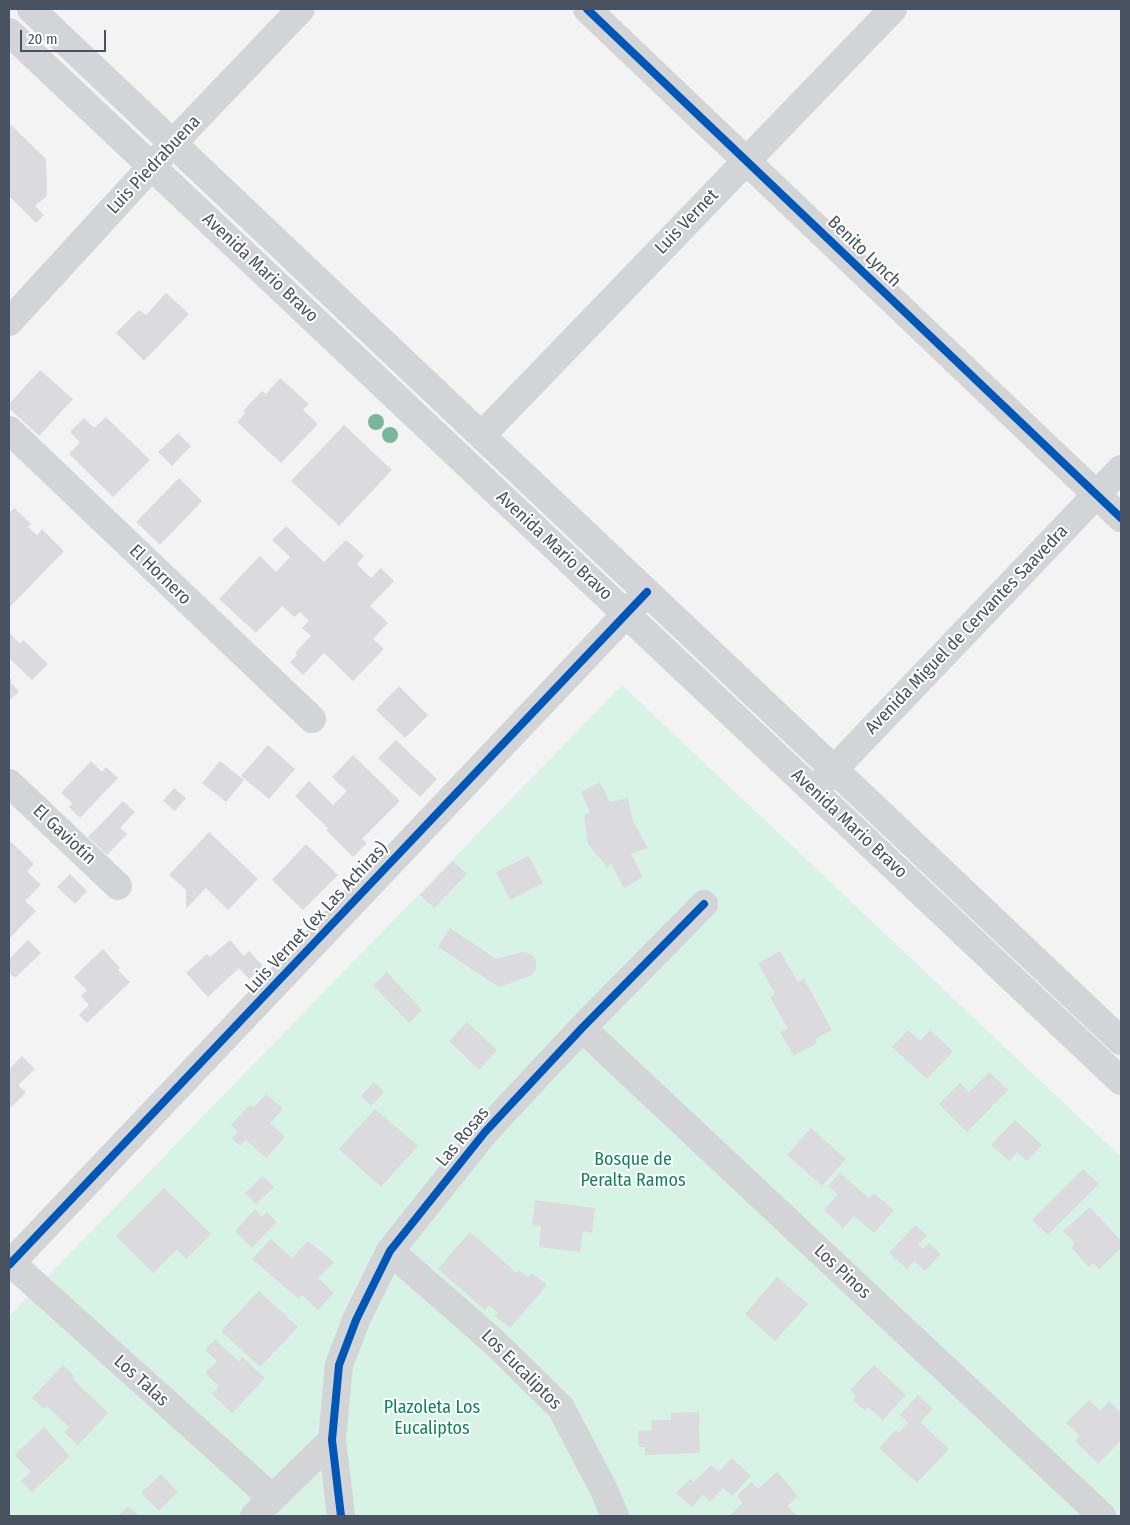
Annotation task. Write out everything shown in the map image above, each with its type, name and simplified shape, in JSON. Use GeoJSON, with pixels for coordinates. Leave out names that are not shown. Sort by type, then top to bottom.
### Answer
{"type":"FeatureCollection","features":[{"type":"Feature","properties":{"kind":"main road","name":"Avenida Mario Bravo"},"geometry":{"type":"LineString","coordinates":[[31,9],[1121,1041]]}},
{"type":"Feature","properties":{"kind":"main road","name":"Avenida Mario Bravo"},"geometry":{"type":"LineString","coordinates":[[9,32],[1121,1081]]}},
{"type":"Feature","properties":{"kind":"main road","name":"Avenida Miguel de Cervantes Saavedra"},"geometry":{"type":"LineString","coordinates":[[814,791],[1121,469]]}},
{"type":"Feature","properties":{"kind":"street","name":"Luis Piedrabuena"},"geometry":{"type":"LineString","coordinates":[[9,322],[301,9]]}},
{"type":"Feature","properties":{"kind":"street","name":"Benito Lynch"},"geometry":{"type":"LineString","coordinates":[[587,9],[1121,518]]}},
{"type":"Feature","properties":{"kind":"street","name":"Luis Vernet"},"geometry":{"type":"LineString","coordinates":[[482,435],[893,9]]}},
{"type":"Feature","properties":{"kind":"street","name":"El Hornero"},"geometry":{"type":"LineString","coordinates":[[9,430],[312,719]]}},
{"type":"Feature","properties":{"kind":"street","name":"Luis Vernet (ex Las Achiras)"},"geometry":{"type":"LineString","coordinates":[[9,1263],[647,592]]}},
{"type":"Feature","properties":{"kind":"street","name":"El Gaviotín"},"geometry":{"type":"LineString","coordinates":[[9,783],[118,886]]}},
{"type":"Feature","properties":{"kind":"street","name":"Las Rosas"},"geometry":{"type":"LineString","coordinates":[[341,1516],[332,1440],[340,1365],[356,1320],[390,1251],[485,1132],[582,1028],[704,904]]}},
{"type":"Feature","properties":{"kind":"street","name":"Los Pinos"},"geometry":{"type":"LineString","coordinates":[[582,1028],[1102,1516]]}},
{"type":"Feature","properties":{"kind":"street","name":"Los Eucaliptos"},"geometry":{"type":"LineString","coordinates":[[390,1251],[493,1341],[561,1408],[616,1516]]}},
{"type":"Feature","properties":{"kind":"street","name":"Los Talas"},"geometry":{"type":"LineString","coordinates":[[9,1263],[263,1507]]}},
{"type":"Feature","properties":{"kind":"street"},"geometry":{"type":"LineString","coordinates":[[263,1507],[332,1440]]}},
{"type":"Feature","properties":{"kind":"green space","name":"Bosque de Peralta Ramos"},"geometry":{"type":"Polygon","coordinates":[[[622,685],[1121,1157],[1121,1516],[9,1516],[9,1316],[622,685]]]}},
{"type":"Feature","properties":{"kind":"building"},"geometry":{"type":"Polygon","coordinates":[[[9,123],[46,159],[47,196],[35,206],[44,215],[36,223],[9,196],[9,123]]]}},
{"type":"Feature","properties":{"kind":"building"},"geometry":{"type":"Polygon","coordinates":[[[166,293],[189,314],[144,361],[116,333],[139,310],[146,315],[166,293]]]}},
{"type":"Feature","properties":{"kind":"building"},"geometry":{"type":"Polygon","coordinates":[[[40,370],[73,399],[39,436],[9,408],[9,404],[40,370]]]}},
{"type":"Feature","properties":{"kind":"building"},"geometry":{"type":"Polygon","coordinates":[[[280,378],[309,404],[303,410],[318,424],[281,463],[237,422],[245,414],[243,411],[262,391],[266,394],[280,378]]]}},
{"type":"Feature","properties":{"kind":"building"},"geometry":{"type":"Polygon","coordinates":[[[106,417],[150,460],[113,497],[69,454],[80,442],[70,432],[84,418],[94,428],[106,417]]]}},
{"type":"Feature","properties":{"kind":"building"},"geometry":{"type":"Polygon","coordinates":[[[344,425],[392,470],[339,526],[291,481],[344,425]]]}},
{"type":"Feature","properties":{"kind":"building"},"geometry":{"type":"Polygon","coordinates":[[[178,433],[191,446],[172,466],[158,452],[178,433]]]}},
{"type":"Feature","properties":{"kind":"building"},"geometry":{"type":"Polygon","coordinates":[[[179,478],[202,501],[160,545],[136,522],[179,478]]]}},
{"type":"Feature","properties":{"kind":"building"},"geometry":{"type":"Polygon","coordinates":[[[14,508],[31,524],[28,527],[37,535],[42,529],[64,551],[9,608],[9,510],[10,512],[14,508]]]}},
{"type":"Feature","properties":{"kind":"building"},"geometry":{"type":"Polygon","coordinates":[[[286,526],[324,562],[346,540],[364,556],[357,564],[371,578],[381,568],[394,581],[370,606],[388,623],[373,639],[384,649],[353,681],[324,653],[303,675],[290,662],[297,655],[295,653],[311,636],[302,628],[309,621],[300,612],[294,617],[282,606],[256,633],[219,599],[260,556],[276,572],[290,557],[272,540],[286,526]]]}},
{"type":"Feature","properties":{"kind":"building"},"geometry":{"type":"Polygon","coordinates":[[[9,632],[20,644],[23,640],[48,664],[32,680],[9,658],[9,632]]]}},
{"type":"Feature","properties":{"kind":"building"},"geometry":{"type":"Polygon","coordinates":[[[9,677],[12,680],[10,682],[19,691],[9,701],[9,677]]]}},
{"type":"Feature","properties":{"kind":"building"},"geometry":{"type":"Polygon","coordinates":[[[399,686],[428,715],[405,738],[376,710],[399,686]]]}},
{"type":"Feature","properties":{"kind":"building"},"geometry":{"type":"Polygon","coordinates":[[[396,740],[437,779],[420,797],[378,758],[396,740]]]}},
{"type":"Feature","properties":{"kind":"building"},"geometry":{"type":"Polygon","coordinates":[[[268,745],[295,769],[269,799],[241,776],[268,745]]]}},
{"type":"Feature","properties":{"kind":"building"},"geometry":{"type":"Polygon","coordinates":[[[353,755],[400,801],[362,839],[367,843],[353,857],[326,830],[328,828],[295,796],[309,781],[333,805],[347,791],[332,777],[353,755]]]}},
{"type":"Feature","properties":{"kind":"building"},"geometry":{"type":"Polygon","coordinates":[[[91,761],[102,772],[106,767],[118,778],[80,818],[69,807],[72,803],[61,793],[91,761]]]}},
{"type":"Feature","properties":{"kind":"building"},"geometry":{"type":"Polygon","coordinates":[[[220,761],[244,780],[226,802],[202,783],[220,761]]]}},
{"type":"Feature","properties":{"kind":"building"},"geometry":{"type":"Polygon","coordinates":[[[600,782],[610,802],[628,798],[633,822],[648,848],[631,854],[643,877],[624,888],[611,864],[607,867],[588,844],[584,816],[590,812],[581,792],[600,782]]]}},
{"type":"Feature","properties":{"kind":"building"},"geometry":{"type":"Polygon","coordinates":[[[174,788],[186,798],[175,811],[163,801],[174,788]]]}},
{"type":"Feature","properties":{"kind":"building"},"geometry":{"type":"Polygon","coordinates":[[[123,801],[135,812],[120,828],[127,834],[107,855],[88,837],[123,801]]]}},
{"type":"Feature","properties":{"kind":"building"},"geometry":{"type":"Polygon","coordinates":[[[209,832],[258,879],[228,910],[206,888],[186,909],[186,890],[169,875],[209,832]]]}},
{"type":"Feature","properties":{"kind":"building"},"geometry":{"type":"Polygon","coordinates":[[[10,841],[34,864],[27,871],[41,885],[25,901],[36,911],[9,939],[10,841]]]}},
{"type":"Feature","properties":{"kind":"building"},"geometry":{"type":"Polygon","coordinates":[[[306,844],[338,875],[303,910],[272,880],[306,844]]]}},
{"type":"Feature","properties":{"kind":"building"},"geometry":{"type":"Polygon","coordinates":[[[529,856],[543,883],[510,900],[496,872],[529,856]]]}},
{"type":"Feature","properties":{"kind":"building"},"geometry":{"type":"Polygon","coordinates":[[[453,861],[467,874],[434,908],[420,895],[453,861]]]}},
{"type":"Feature","properties":{"kind":"building"},"geometry":{"type":"Polygon","coordinates":[[[70,874],[87,891],[75,904],[57,887],[70,874]]]}},
{"type":"Feature","properties":{"kind":"building"},"geometry":{"type":"Polygon","coordinates":[[[450,928],[496,959],[522,952],[531,954],[536,960],[536,969],[530,976],[499,987],[438,947],[450,928]]]}},
{"type":"Feature","properties":{"kind":"building"},"geometry":{"type":"Polygon","coordinates":[[[28,940],[41,953],[15,978],[9,973],[9,959],[28,940]]]}},
{"type":"Feature","properties":{"kind":"building"},"geometry":{"type":"Polygon","coordinates":[[[230,940],[244,956],[249,951],[263,966],[249,979],[239,968],[208,997],[186,973],[207,954],[210,957],[230,940]]]}},
{"type":"Feature","properties":{"kind":"building"},"geometry":{"type":"Polygon","coordinates":[[[103,949],[120,968],[118,970],[130,982],[87,1023],[79,1015],[89,1005],[81,996],[87,990],[74,977],[103,949]]]}},
{"type":"Feature","properties":{"kind":"building"},"geometry":{"type":"Polygon","coordinates":[[[780,951],[798,982],[804,979],[832,1030],[815,1039],[817,1043],[794,1056],[780,1032],[788,1029],[770,997],[775,994],[758,963],[780,951]]]}},
{"type":"Feature","properties":{"kind":"building"},"geometry":{"type":"Polygon","coordinates":[[[387,972],[422,1010],[409,1023],[373,985],[387,972]]]}},
{"type":"Feature","properties":{"kind":"building"},"geometry":{"type":"Polygon","coordinates":[[[467,1022],[497,1050],[479,1070],[449,1041],[467,1022]]]}},
{"type":"Feature","properties":{"kind":"building"},"geometry":{"type":"Polygon","coordinates":[[[908,1030],[920,1041],[930,1030],[953,1051],[927,1079],[892,1047],[908,1030]]]}},
{"type":"Feature","properties":{"kind":"building"},"geometry":{"type":"Polygon","coordinates":[[[22,1056],[35,1069],[18,1085],[26,1093],[10,1108],[9,1069],[22,1056]]]}},
{"type":"Feature","properties":{"kind":"building"},"geometry":{"type":"Polygon","coordinates":[[[989,1072],[1008,1090],[967,1132],[939,1104],[960,1083],[969,1092],[989,1072]]]}},
{"type":"Feature","properties":{"kind":"building"},"geometry":{"type":"Polygon","coordinates":[[[374,1082],[384,1092],[371,1106],[361,1096],[374,1082]]]}},
{"type":"Feature","properties":{"kind":"building"},"geometry":{"type":"Polygon","coordinates":[[[266,1094],[283,1109],[270,1123],[285,1137],[266,1158],[246,1140],[240,1146],[232,1139],[238,1132],[231,1125],[250,1105],[253,1108],[266,1094]]]}},
{"type":"Feature","properties":{"kind":"building"},"geometry":{"type":"Polygon","coordinates":[[[375,1109],[418,1146],[381,1187],[339,1149],[375,1109]]]}},
{"type":"Feature","properties":{"kind":"building"},"geometry":{"type":"Polygon","coordinates":[[[1015,1120],[1042,1145],[1027,1161],[1017,1152],[1009,1161],[991,1145],[1015,1120]]]}},
{"type":"Feature","properties":{"kind":"building"},"geometry":{"type":"Polygon","coordinates":[[[811,1128],[846,1159],[822,1186],[787,1155],[811,1128]]]}},
{"type":"Feature","properties":{"kind":"building"},"geometry":{"type":"Polygon","coordinates":[[[1083,1169],[1099,1184],[1048,1235],[1032,1220],[1083,1169]]]}},
{"type":"Feature","properties":{"kind":"building"},"geometry":{"type":"Polygon","coordinates":[[[840,1173],[869,1198],[874,1193],[894,1210],[874,1233],[854,1216],[843,1228],[824,1210],[838,1194],[828,1186],[840,1173]]]}},
{"type":"Feature","properties":{"kind":"building"},"geometry":{"type":"Polygon","coordinates":[[[263,1176],[274,1187],[256,1204],[245,1193],[263,1176]]]}},
{"type":"Feature","properties":{"kind":"building"},"geometry":{"type":"Polygon","coordinates":[[[164,1188],[211,1234],[186,1259],[177,1249],[153,1273],[116,1236],[164,1188]]]}},
{"type":"Feature","properties":{"kind":"building"},"geometry":{"type":"Polygon","coordinates":[[[535,1200],[595,1208],[592,1233],[583,1231],[580,1252],[539,1247],[541,1226],[532,1225],[535,1200]]]}},
{"type":"Feature","properties":{"kind":"building"},"geometry":{"type":"Polygon","coordinates":[[[1090,1207],[1121,1241],[1121,1248],[1099,1269],[1093,1263],[1089,1267],[1071,1247],[1075,1243],[1063,1231],[1090,1207]]]}},
{"type":"Feature","properties":{"kind":"building"},"geometry":{"type":"Polygon","coordinates":[[[255,1209],[262,1217],[267,1212],[277,1222],[252,1248],[235,1231],[255,1209]]]}},
{"type":"Feature","properties":{"kind":"building"},"geometry":{"type":"Polygon","coordinates":[[[915,1225],[927,1235],[918,1245],[923,1249],[929,1243],[941,1254],[925,1271],[914,1261],[907,1269],[889,1253],[915,1225]]]}},
{"type":"Feature","properties":{"kind":"building"},"geometry":{"type":"Polygon","coordinates":[[[470,1232],[517,1273],[519,1270],[528,1278],[532,1273],[547,1285],[510,1328],[495,1316],[498,1313],[489,1305],[485,1310],[438,1269],[470,1232]]]}},
{"type":"Feature","properties":{"kind":"building"},"geometry":{"type":"Polygon","coordinates":[[[271,1239],[292,1258],[308,1241],[334,1262],[318,1278],[334,1293],[318,1310],[302,1295],[299,1299],[252,1259],[271,1239]]]}},
{"type":"Feature","properties":{"kind":"building"},"geometry":{"type":"Polygon","coordinates":[[[777,1277],[808,1304],[775,1341],[745,1314],[777,1277]]]}},
{"type":"Feature","properties":{"kind":"building"},"geometry":{"type":"Polygon","coordinates":[[[259,1291],[298,1327],[260,1367],[221,1331],[259,1291]]]}},
{"type":"Feature","properties":{"kind":"building"},"geometry":{"type":"Polygon","coordinates":[[[215,1339],[239,1362],[242,1357],[265,1378],[232,1413],[212,1394],[219,1386],[205,1373],[217,1361],[205,1350],[215,1339]]]}},
{"type":"Feature","properties":{"kind":"building"},"geometry":{"type":"Polygon","coordinates":[[[63,1365],[75,1377],[73,1379],[108,1413],[78,1445],[64,1432],[69,1427],[47,1406],[44,1409],[32,1398],[63,1365]]]}},
{"type":"Feature","properties":{"kind":"building"},"geometry":{"type":"Polygon","coordinates":[[[874,1365],[906,1395],[883,1420],[868,1407],[865,1411],[853,1400],[856,1396],[850,1390],[874,1365]]]}},
{"type":"Feature","properties":{"kind":"building"},"geometry":{"type":"Polygon","coordinates":[[[918,1395],[933,1409],[920,1422],[949,1449],[917,1483],[879,1448],[896,1430],[899,1433],[908,1423],[900,1415],[918,1395]]]}},
{"type":"Feature","properties":{"kind":"building"},"geometry":{"type":"Polygon","coordinates":[[[1089,1400],[1100,1411],[1109,1401],[1121,1413],[1121,1440],[1098,1464],[1075,1441],[1080,1436],[1066,1423],[1089,1400]]]}},
{"type":"Feature","properties":{"kind":"building"},"geometry":{"type":"Polygon","coordinates":[[[699,1412],[700,1453],[645,1455],[645,1447],[639,1447],[638,1431],[652,1430],[651,1420],[671,1420],[671,1413],[699,1412]]]}},
{"type":"Feature","properties":{"kind":"building"},"geometry":{"type":"Polygon","coordinates":[[[44,1427],[70,1456],[32,1492],[21,1481],[31,1472],[15,1455],[44,1427]]]}},
{"type":"Feature","properties":{"kind":"building"},"geometry":{"type":"Polygon","coordinates":[[[732,1458],[751,1476],[732,1496],[723,1488],[710,1502],[703,1495],[692,1507],[676,1493],[690,1479],[694,1482],[711,1465],[719,1472],[732,1458]]]}},
{"type":"Feature","properties":{"kind":"building"},"geometry":{"type":"Polygon","coordinates":[[[777,1472],[798,1496],[787,1506],[797,1516],[729,1516],[743,1503],[737,1496],[751,1482],[758,1489],[777,1472]]]}},
{"type":"Feature","properties":{"kind":"building"},"geometry":{"type":"Polygon","coordinates":[[[161,1474],[178,1492],[159,1511],[141,1493],[161,1474]]]}},
{"type":"Feature","properties":{"kind":"building"},"geometry":{"type":"Polygon","coordinates":[[[128,1506],[139,1516],[118,1516],[128,1506]]]}},
{"type":"Feature","properties":{"kind":"cycle path"},"geometry":{"type":"LineString","coordinates":[[587,9],[1121,518]]}},
{"type":"Feature","properties":{"kind":"cycle path"},"geometry":{"type":"LineString","coordinates":[[9,1265],[647,592]]}},
{"type":"Feature","properties":{"kind":"cycle path"},"geometry":{"type":"LineString","coordinates":[[341,1516],[332,1440],[339,1365],[356,1320],[390,1251],[485,1132],[582,1028],[704,904]]}},
{"type":"Feature","properties":{"kind":"park label","name":"Plazoleta Los Eucaliptos"},"geometry":{"type":"Point","coordinates":[432,1418]}}]}
